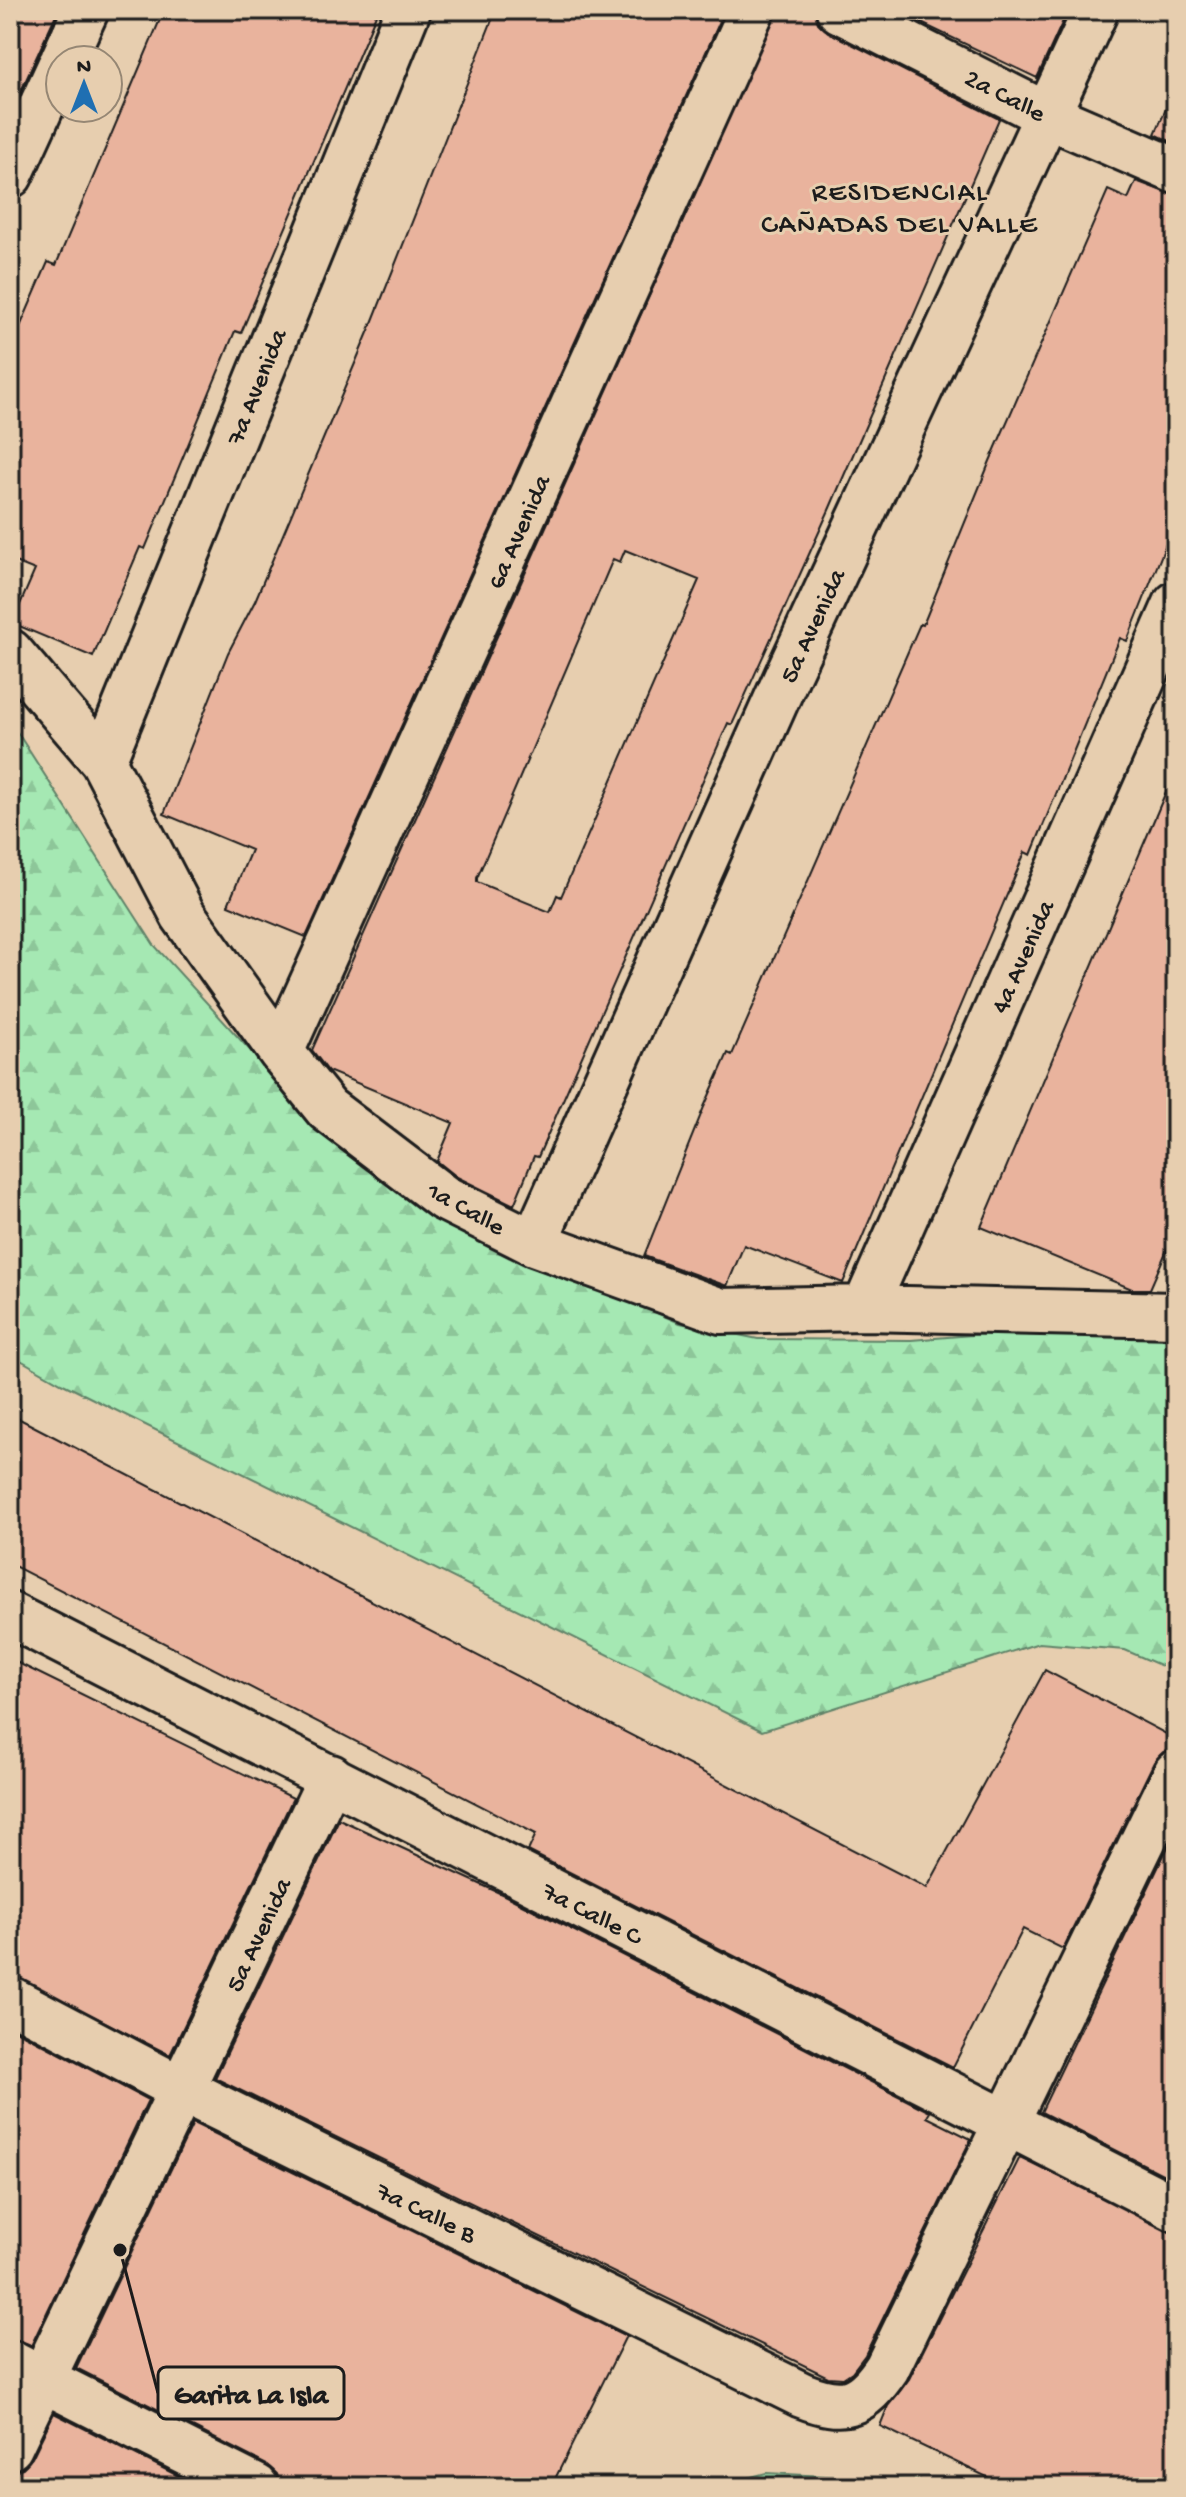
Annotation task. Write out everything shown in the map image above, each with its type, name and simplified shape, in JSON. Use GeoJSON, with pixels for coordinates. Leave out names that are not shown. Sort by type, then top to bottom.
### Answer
{"type":"FeatureCollection","features":[{"type":"Feature","properties":{"kind":"street"},"geometry":{"type":"LineString","coordinates":[[70,44],[86,10]]}},
{"type":"Feature","properties":{"kind":"street","name":"7a Avenida"},"geometry":{"type":"LineString","coordinates":[[103,761],[408,10]]}},
{"type":"Feature","properties":{"kind":"street","name":"6a Avenida"},"geometry":{"type":"LineString","coordinates":[[281,1052],[752,10]]}},
{"type":"Feature","properties":{"kind":"street","name":"2a Calle"},"geometry":{"type":"LineString","coordinates":[[839,10],[1049,116],[1176,171]]}},
{"type":"Feature","properties":{"kind":"street","name":"5a Avenida"},"geometry":{"type":"LineString","coordinates":[[534,1243],[787,676],[1096,10]]}},
{"type":"Feature","properties":{"kind":"street"},"geometry":{"type":"LineString","coordinates":[[10,175],[44,101]]}},
{"type":"Feature","properties":{"kind":"street","name":"4a Avenida"},"geometry":{"type":"LineString","coordinates":[[865,1308],[1176,604]]}},
{"type":"Feature","properties":{"kind":"street","name":"1a Calle"},"geometry":{"type":"LineString","coordinates":[[10,652],[103,761],[183,915],[281,1052],[327,1109],[444,1198],[534,1243],[721,1311],[1173,1308]]}},
{"type":"Feature","properties":{"kind":"street","name":"7a Calle C"},"geometry":{"type":"LineString","coordinates":[[10,1615],[1005,2125],[1176,2209]]}},
{"type":"Feature","properties":{"kind":"street"},"geometry":{"type":"LineString","coordinates":[[1005,2125],[1176,1773]]}},
{"type":"Feature","properties":{"kind":"street","name":"5a Avenida"},"geometry":{"type":"LineString","coordinates":[[10,2447],[27,2371],[183,2090],[331,1777]]}},
{"type":"Feature","properties":{"kind":"street","name":"7a Calle B"},"geometry":{"type":"LineString","coordinates":[[10,1999],[183,2090],[802,2395],[826,2403],[851,2403],[872,2391],[887,2368],[1005,2125]]}},
{"type":"Feature","properties":{"kind":"street"},"geometry":{"type":"LineString","coordinates":[[27,2371],[256,2487]]}},
{"type":"Feature","properties":{"kind":"green space"},"geometry":{"type":"Polygon","coordinates":[[[10,721],[154,945],[288,1092],[606,1291],[680,1323],[758,1339],[911,1340],[1128,1322],[1176,1332],[1176,1672],[1125,1650],[1039,1643],[762,1731],[61,1383],[10,1354],[10,721]]]}},
{"type":"Feature","properties":{"kind":"green space"},"geometry":{"type":"Polygon","coordinates":[[[766,2473],[944,2482],[952,2487],[713,2487],[766,2473]]]}},
{"type":"Feature","properties":{"kind":"building"},"geometry":{"type":"Polygon","coordinates":[[[10,10],[58,10],[10,115],[10,10]]]}},
{"type":"Feature","properties":{"kind":"building"},"geometry":{"type":"Polygon","coordinates":[[[164,10],[378,10],[241,333],[235,331],[145,549],[140,547],[93,657],[12,623],[35,570],[10,560],[10,350],[48,262],[56,265],[116,124],[124,124],[124,104],[164,10]]]}},
{"type":"Feature","properties":{"kind":"building"},"geometry":{"type":"Polygon","coordinates":[[[496,10],[725,10],[306,937],[228,905],[251,850],[164,814],[228,653],[255,601],[372,323],[496,10]]]}},
{"type":"Feature","properties":{"kind":"building"},"geometry":{"type":"Polygon","coordinates":[[[777,10],[814,10],[818,23],[828,32],[999,119],[829,510],[732,725],[728,723],[538,1157],[534,1156],[514,1205],[457,1177],[437,1161],[453,1123],[328,1071],[312,1050],[777,10]],[[625,550],[620,562],[613,559],[477,882],[550,912],[557,895],[561,897],[699,580],[625,550]]]}},
{"type":"Feature","properties":{"kind":"building"},"geometry":{"type":"Polygon","coordinates":[[[894,10],[1068,10],[1037,78],[894,10]]]}},
{"type":"Feature","properties":{"kind":"building"},"geometry":{"type":"Polygon","coordinates":[[[1176,86],[1176,144],[1155,134],[1176,86]]]}},
{"type":"Feature","properties":{"kind":"building"},"geometry":{"type":"Polygon","coordinates":[[[1136,181],[1176,196],[1176,519],[1127,641],[1120,638],[1031,855],[1025,852],[843,1283],[744,1245],[727,1286],[644,1256],[704,1107],[728,1053],[732,1055],[920,624],[923,625],[990,461],[1108,190],[1128,199],[1136,181]]]}},
{"type":"Feature","properties":{"kind":"building"},"geometry":{"type":"Polygon","coordinates":[[[1176,768],[1176,1229],[1150,1289],[1132,1289],[981,1227],[1176,768]]]}},
{"type":"Feature","properties":{"kind":"building"},"geometry":{"type":"Polygon","coordinates":[[[10,1414],[927,1888],[1045,1670],[1176,1739],[1176,1748],[1163,1752],[1154,1762],[1063,1949],[1023,1929],[953,2067],[528,1851],[536,1834],[10,1564],[10,1414]]]}},
{"type":"Feature","properties":{"kind":"building"},"geometry":{"type":"Polygon","coordinates":[[[10,1659],[293,1798],[170,2055],[10,1974],[10,1659]]]}},
{"type":"Feature","properties":{"kind":"building"},"geometry":{"type":"Polygon","coordinates":[[[339,1819],[506,1896],[930,2112],[927,2117],[971,2139],[865,2355],[852,2372],[843,2378],[828,2377],[215,2078],[339,1819]]]}},
{"type":"Feature","properties":{"kind":"building"},"geometry":{"type":"Polygon","coordinates":[[[1176,1830],[1176,2181],[1041,2112],[1176,1830]]]}},
{"type":"Feature","properties":{"kind":"building"},"geometry":{"type":"Polygon","coordinates":[[[10,2027],[148,2100],[31,2346],[10,2338],[10,2027]]]}},
{"type":"Feature","properties":{"kind":"building"},"geometry":{"type":"Polygon","coordinates":[[[193,2123],[626,2336],[551,2487],[281,2487],[277,2474],[267,2465],[76,2368],[193,2123]]]}},
{"type":"Feature","properties":{"kind":"building"},"geometry":{"type":"Polygon","coordinates":[[[1020,2157],[1176,2234],[1176,2487],[1008,2487],[880,2426],[888,2406],[909,2379],[1020,2157]]]}},
{"type":"Feature","properties":{"kind":"building"},"geometry":{"type":"Polygon","coordinates":[[[54,2413],[200,2487],[10,2487],[10,2472],[23,2468],[32,2458],[54,2413]]]}},
{"type":"Feature","properties":{"kind":"place","name":"Garita La Isla"},"geometry":{"type":"Point","coordinates":[120,2250]}},
{"type":"Feature","properties":{"kind":"district","name":"RESIDENCIAL CAÑADAS DEL VALLE"},"geometry":{"type":"Point","coordinates":[900,206]}}]}
